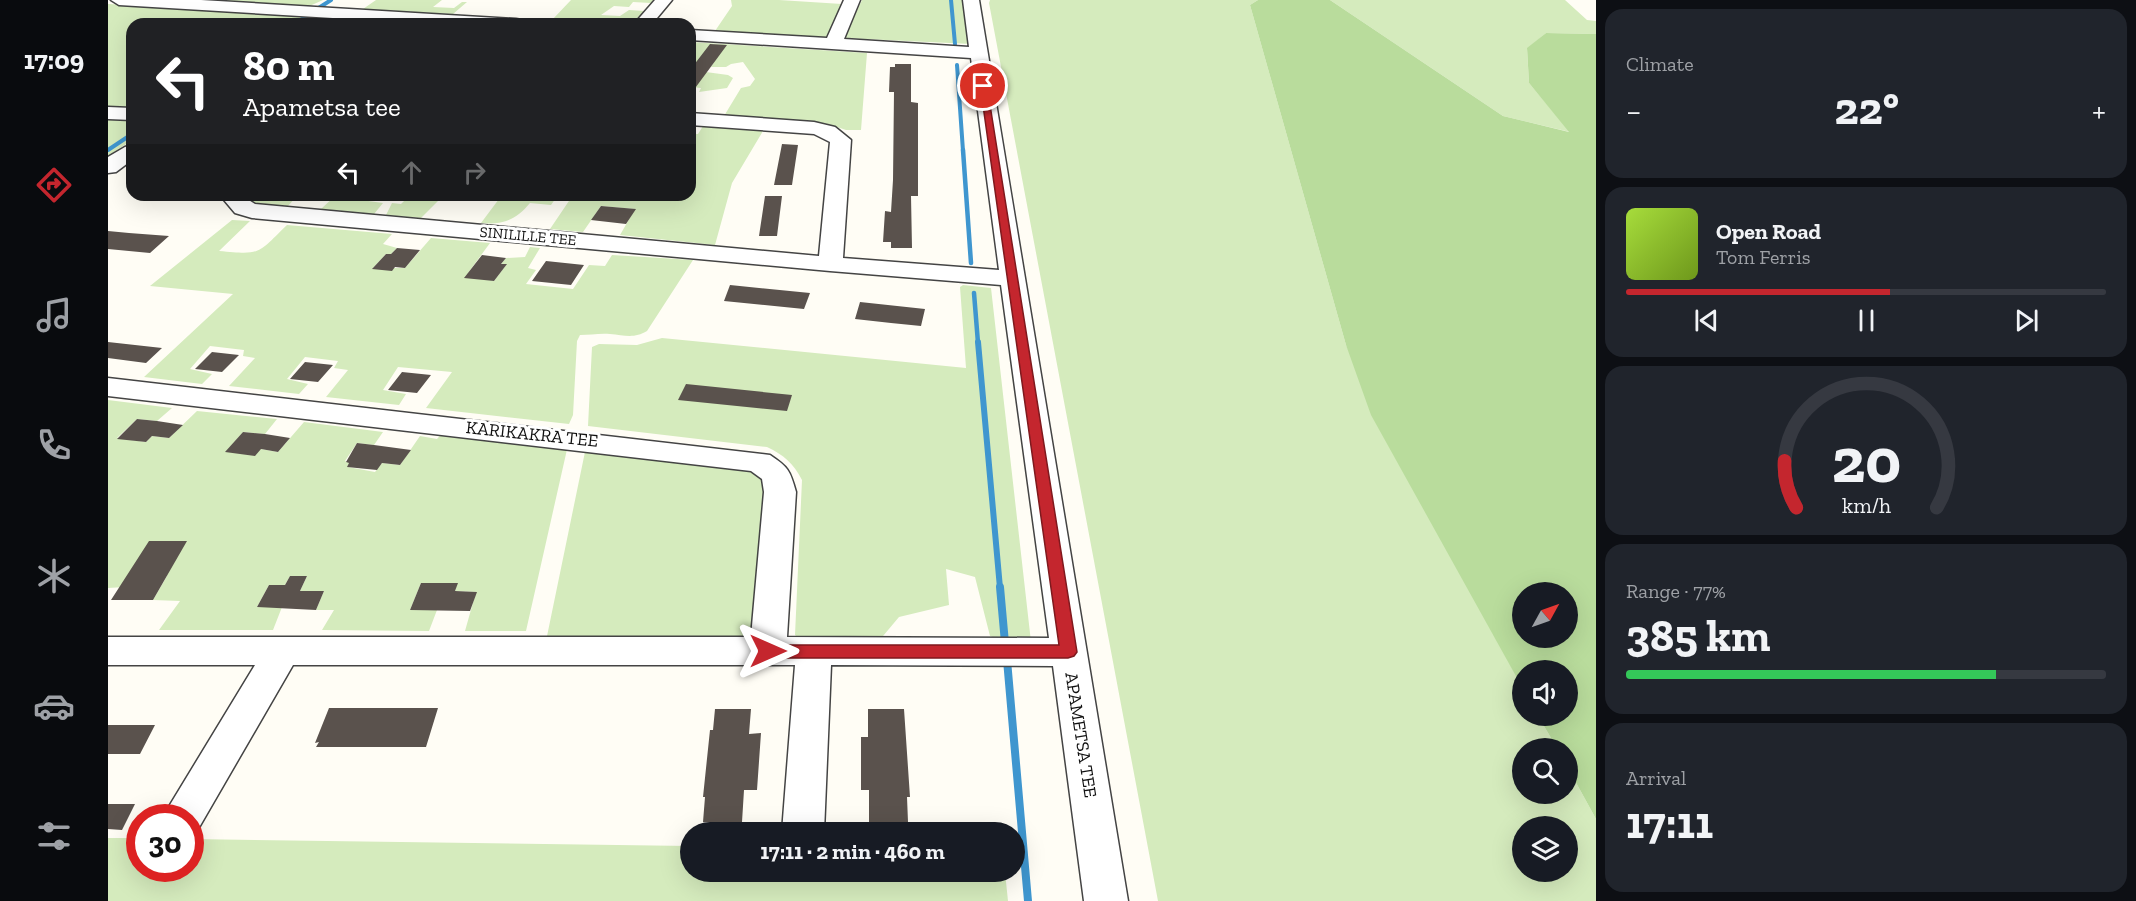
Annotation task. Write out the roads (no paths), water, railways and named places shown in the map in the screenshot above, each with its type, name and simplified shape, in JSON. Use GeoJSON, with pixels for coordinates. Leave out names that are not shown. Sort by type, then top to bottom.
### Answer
{"type":"FeatureCollection","features":[{"type":"Feature","properties":{"kind":"street"},"geometry":{"type":"LineString","coordinates":[[119,0],[397,18]]}},
{"type":"Feature","properties":{"kind":"street"},"geometry":{"type":"LineString","coordinates":[[325,18],[351,0]]}},
{"type":"Feature","properties":{"kind":"street"},"geometry":{"type":"LineString","coordinates":[[648,18],[664,0]]}},
{"type":"Feature","properties":{"kind":"street"},"geometry":{"type":"LineString","coordinates":[[833,44],[852,0]]}},
{"type":"Feature","properties":{"kind":"street","name":"APAMETSA TEE"},"geometry":{"type":"LineString","coordinates":[[971,0],[1106,901]]}},
{"type":"Feature","properties":{"kind":"street"},"geometry":{"type":"LineString","coordinates":[[455,18],[473,5]]}},
{"type":"Feature","properties":{"kind":"street"},"geometry":{"type":"LineString","coordinates":[[696,35],[978,53]]}},
{"type":"Feature","properties":{"kind":"street"},"geometry":{"type":"LineString","coordinates":[[108,113],[126,114]]}},
{"type":"Feature","properties":{"kind":"street"},"geometry":{"type":"LineString","coordinates":[[696,119],[814,128],[837,135],[842,140],[831,264]]}},
{"type":"Feature","properties":{"kind":"street"},"geometry":{"type":"LineString","coordinates":[[108,167],[126,155]]}},
{"type":"Feature","properties":{"kind":"street","name":"SINILILLE TEE"},"geometry":{"type":"LineString","coordinates":[[236,201],[252,212],[1011,278]]}},
{"type":"Feature","properties":{"kind":"street","name":"KARIKAKRA TEE"},"geometry":{"type":"LineString","coordinates":[[108,387],[759,462],[776,474],[780,492],[768,651]]}},
{"type":"Feature","properties":{"kind":"street"},"geometry":{"type":"LineString","coordinates":[[108,651],[1068,652]]}},
{"type":"Feature","properties":{"kind":"street"},"geometry":{"type":"LineString","coordinates":[[190,804],[283,651]]}},
{"type":"Feature","properties":{"kind":"street"},"geometry":{"type":"LineString","coordinates":[[804,822],[814,651]]}},
{"type":"Feature","properties":{"kind":"waterway"},"geometry":{"type":"LineString","coordinates":[[317,9],[331,0]]}},
{"type":"Feature","properties":{"kind":"waterway"},"geometry":{"type":"LineString","coordinates":[[951,0],[955,44]]}},
{"type":"Feature","properties":{"kind":"waterway"},"geometry":{"type":"LineString","coordinates":[[304,18],[308,15]]}},
{"type":"Feature","properties":{"kind":"waterway"},"geometry":{"type":"LineString","coordinates":[[957,65],[963,151]]}},
{"type":"Feature","properties":{"kind":"waterway"},"geometry":{"type":"LineString","coordinates":[[108,150],[126,138]]}},
{"type":"Feature","properties":{"kind":"waterway"},"geometry":{"type":"LineString","coordinates":[[963,150],[971,263]]}},
{"type":"Feature","properties":{"kind":"waterway"},"geometry":{"type":"LineString","coordinates":[[974,293],[978,343]]}},
{"type":"Feature","properties":{"kind":"waterway"},"geometry":{"type":"LineString","coordinates":[[978,342],[1000,588]]}},
{"type":"Feature","properties":{"kind":"waterway"},"geometry":{"type":"LineString","coordinates":[[1000,587],[1005,643]]}},
{"type":"Feature","properties":{"kind":"waterway"},"geometry":{"type":"LineString","coordinates":[[1007,660],[1028,901]]}}]}
